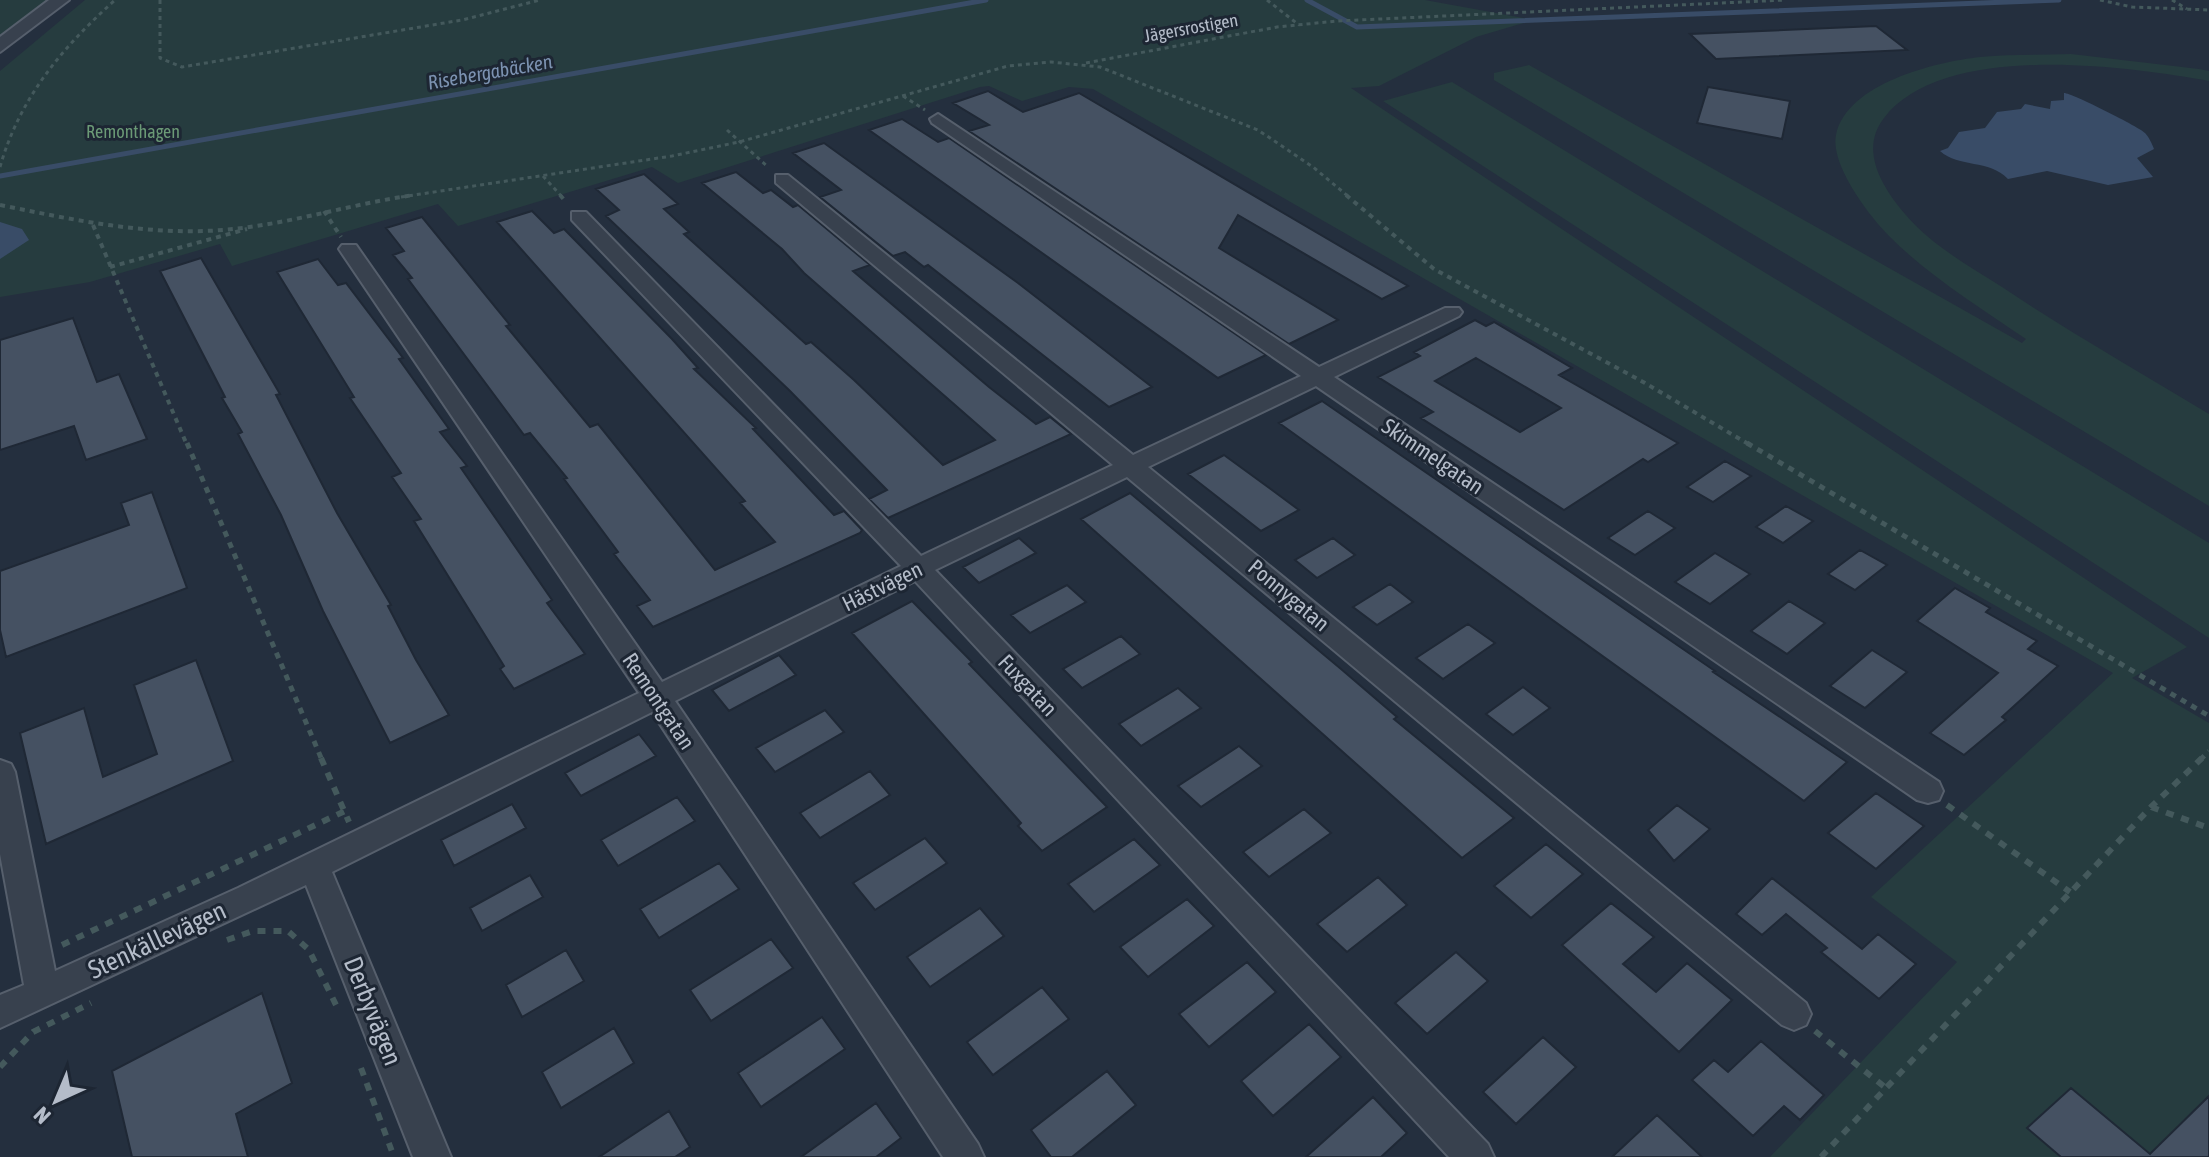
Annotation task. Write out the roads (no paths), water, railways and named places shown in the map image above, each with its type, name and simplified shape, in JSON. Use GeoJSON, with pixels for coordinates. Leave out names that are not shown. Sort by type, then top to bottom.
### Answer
{"type":"FeatureCollection","features":[{"type":"Feature","properties":{"kind":"street"},"geometry":{"type":"LineString","coordinates":[[0,46],[60,0]]}},
{"type":"Feature","properties":{"kind":"street","name":"Skimmelgatan"},"geometry":{"type":"LineString","coordinates":[[938,119],[1928,791]]}},
{"type":"Feature","properties":{"kind":"street","name":"Ponnygatan"},"geometry":{"type":"LineString","coordinates":[[782,179],[1133,465],[1794,1014]]}},
{"type":"Feature","properties":{"kind":"street","name":"Fuxgatan"},"geometry":{"type":"LineString","coordinates":[[579,216],[918,568],[1475,1157]]}},
{"type":"Feature","properties":{"kind":"street","name":"Remontgatan"},"geometry":{"type":"LineString","coordinates":[[349,249],[657,697],[965,1157]]}},
{"type":"Feature","properties":{"kind":"street","name":"Hästvägen"},"geometry":{"type":"LineString","coordinates":[[314,866],[918,568],[1452,312]]}},
{"type":"Feature","properties":{"kind":"street"},"geometry":{"type":"LineString","coordinates":[[0,772],[42,992]]}},
{"type":"Feature","properties":{"kind":"street","name":"Stenkällevägen"},"geometry":{"type":"LineString","coordinates":[[0,1012],[314,866]]}},
{"type":"Feature","properties":{"kind":"street","name":"Derbyvägen"},"geometry":{"type":"LineString","coordinates":[[314,866],[432,1157]]}},
{"type":"Feature","properties":{"kind":"water"},"geometry":{"type":"Polygon","coordinates":[[[2064,93],[2106,111],[2145,133],[2154,149],[2137,158],[2153,177],[2108,185],[2047,171],[2008,179],[1992,169],[1956,160],[1940,151],[1948,148],[1959,132],[1985,128],[1997,112],[2021,109],[2025,104],[2050,109],[2051,101],[2064,100],[2064,93]]]}},
{"type":"Feature","properties":{"kind":"water"},"geometry":{"type":"Polygon","coordinates":[[[0,222],[22,229],[29,240],[0,259],[0,222]]]}},
{"type":"Feature","properties":{"kind":"waterway","name":"Risebergabäcken"},"geometry":{"type":"LineString","coordinates":[[0,176],[986,0]]}},
{"type":"Feature","properties":{"kind":"waterway","name":"Risebergabäcken"},"geometry":{"type":"LineString","coordinates":[[1307,0],[1357,27],[2059,0]]}},
{"type":"Feature","properties":{"kind":"park label","name":"Remonthagen"},"geometry":{"type":"Point","coordinates":[133,132]}}]}
